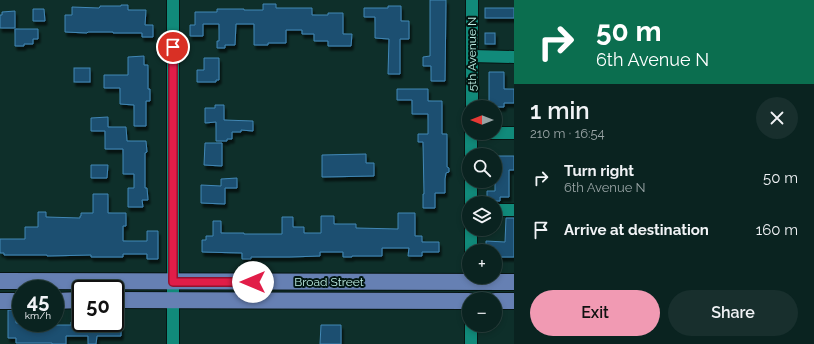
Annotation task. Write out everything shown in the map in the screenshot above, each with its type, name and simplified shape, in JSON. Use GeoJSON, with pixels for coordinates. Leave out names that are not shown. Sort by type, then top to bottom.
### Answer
{"type":"FeatureCollection","features":[{"type":"Feature","properties":{"kind":"main road","name":"Broad Street"},"geometry":{"type":"LineString","coordinates":[[0,281],[173,282],[462,279]]}},
{"type":"Feature","properties":{"kind":"main road","name":"Broad Street"},"geometry":{"type":"LineString","coordinates":[[502,281],[514,282]]}},
{"type":"Feature","properties":{"kind":"main road","name":"Broad Street"},"geometry":{"type":"LineString","coordinates":[[124,300],[462,301]]}},
{"type":"Feature","properties":{"kind":"main road"},"geometry":{"type":"LineString","coordinates":[[0,301],[12,301]]}},
{"type":"Feature","properties":{"kind":"main road"},"geometry":{"type":"LineString","coordinates":[[502,301],[514,301]]}},
{"type":"Feature","properties":{"kind":"street"},"geometry":{"type":"LineString","coordinates":[[173,0],[173,344]]}},
{"type":"Feature","properties":{"kind":"street","name":"5th Avenue N"},"geometry":{"type":"LineString","coordinates":[[472,0],[472,100]]}},
{"type":"Feature","properties":{"kind":"street"},"geometry":{"type":"LineString","coordinates":[[472,56],[514,57]]}},
{"type":"Feature","properties":{"kind":"street"},"geometry":{"type":"LineString","coordinates":[[502,133],[514,133]]}},
{"type":"Feature","properties":{"kind":"street"},"geometry":{"type":"LineString","coordinates":[[502,210],[514,210]]}},
{"type":"Feature","properties":{"kind":"street"},"geometry":{"type":"LineString","coordinates":[[471,332],[471,344]]}},
{"type":"Feature","properties":{"kind":"building"},"geometry":{"type":"Polygon","coordinates":[[[430,0],[446,0],[445,81],[431,81],[431,66],[423,66],[423,57],[430,56],[430,0]]]}},
{"type":"Feature","properties":{"kind":"building"},"geometry":{"type":"Polygon","coordinates":[[[263,4],[276,4],[276,8],[312,8],[312,15],[343,13],[343,34],[352,34],[351,46],[328,46],[328,41],[314,41],[314,34],[302,34],[302,30],[286,30],[286,43],[254,45],[254,24],[236,24],[235,45],[225,45],[225,48],[217,48],[217,41],[219,41],[219,24],[203,24],[203,36],[190,36],[190,25],[195,25],[195,12],[217,12],[217,9],[263,10],[263,4]]]}},
{"type":"Feature","properties":{"kind":"building"},"geometry":{"type":"Polygon","coordinates":[[[128,5],[128,10],[146,10],[145,25],[153,25],[153,37],[142,37],[142,33],[65,32],[65,15],[72,15],[72,7],[99,8],[100,6],[128,5]]]}},
{"type":"Feature","properties":{"kind":"building"},"geometry":{"type":"Polygon","coordinates":[[[388,6],[401,6],[401,21],[409,21],[409,39],[400,39],[400,74],[388,74],[389,39],[375,38],[375,17],[364,17],[364,8],[388,8],[388,6]]]}},
{"type":"Feature","properties":{"kind":"building"},"geometry":{"type":"Polygon","coordinates":[[[485,8],[514,8],[514,18],[485,18],[485,8]]]}},
{"type":"Feature","properties":{"kind":"building"},"geometry":{"type":"Polygon","coordinates":[[[33,9],[44,9],[45,21],[33,21],[33,9]]]}},
{"type":"Feature","properties":{"kind":"building"},"geometry":{"type":"Polygon","coordinates":[[[15,11],[15,28],[0,28],[0,15],[2,15],[2,12],[15,11]]]}},
{"type":"Feature","properties":{"kind":"building"},"geometry":{"type":"Polygon","coordinates":[[[15,29],[38,29],[38,39],[33,39],[33,44],[15,46],[15,29]]]}},
{"type":"Feature","properties":{"kind":"building"},"geometry":{"type":"Polygon","coordinates":[[[485,33],[495,33],[495,44],[485,44],[485,33]]]}},
{"type":"Feature","properties":{"kind":"building"},"geometry":{"type":"Polygon","coordinates":[[[144,56],[144,65],[148,65],[148,89],[150,89],[150,101],[146,101],[146,126],[134,126],[134,105],[120,104],[120,88],[104,88],[104,75],[128,75],[128,57],[144,56]]]}},
{"type":"Feature","properties":{"kind":"building"},"geometry":{"type":"Polygon","coordinates":[[[204,58],[219,58],[219,80],[216,80],[216,82],[197,82],[197,70],[204,70],[204,58]]]}},
{"type":"Feature","properties":{"kind":"building"},"geometry":{"type":"Polygon","coordinates":[[[74,68],[90,68],[90,82],[74,82],[74,68]]]}},
{"type":"Feature","properties":{"kind":"building"},"geometry":{"type":"Polygon","coordinates":[[[489,72],[504,72],[504,89],[514,89],[514,103],[504,103],[504,107],[502,107],[502,100],[489,100],[489,72]]]}},
{"type":"Feature","properties":{"kind":"building"},"geometry":{"type":"Polygon","coordinates":[[[397,89],[428,89],[428,101],[442,101],[442,134],[447,134],[447,167],[449,168],[449,172],[446,173],[445,193],[435,193],[435,208],[423,208],[423,142],[418,142],[418,134],[428,134],[428,114],[412,114],[412,100],[397,100],[397,89]]]}},
{"type":"Feature","properties":{"kind":"building"},"geometry":{"type":"Polygon","coordinates":[[[215,105],[224,105],[224,120],[253,121],[253,131],[241,130],[241,132],[232,132],[232,139],[227,139],[227,141],[216,141],[216,122],[205,123],[205,108],[215,108],[215,105]]]}},
{"type":"Feature","properties":{"kind":"building"},"geometry":{"type":"Polygon","coordinates":[[[108,117],[108,127],[126,127],[127,141],[146,141],[147,152],[145,153],[145,188],[147,188],[148,200],[142,200],[143,207],[128,207],[128,188],[134,188],[134,174],[123,174],[123,149],[105,149],[105,131],[91,131],[91,118],[108,117]]]}},
{"type":"Feature","properties":{"kind":"building"},"geometry":{"type":"Polygon","coordinates":[[[205,143],[222,143],[222,166],[204,165],[205,143]]]}},
{"type":"Feature","properties":{"kind":"building"},"geometry":{"type":"Polygon","coordinates":[[[366,154],[366,163],[374,163],[374,176],[322,177],[322,155],[366,154]]]}},
{"type":"Feature","properties":{"kind":"building"},"geometry":{"type":"Polygon","coordinates":[[[502,156],[514,156],[514,170],[509,170],[509,197],[487,196],[487,191],[495,191],[495,188],[502,188],[502,156]]]}},
{"type":"Feature","properties":{"kind":"building"},"geometry":{"type":"Polygon","coordinates":[[[91,165],[108,165],[107,178],[91,178],[91,165]]]}},
{"type":"Feature","properties":{"kind":"building"},"geometry":{"type":"Polygon","coordinates":[[[237,178],[237,188],[225,188],[225,204],[201,203],[201,185],[221,186],[221,179],[237,178]]]}},
{"type":"Feature","properties":{"kind":"building"},"geometry":{"type":"Polygon","coordinates":[[[93,194],[108,194],[108,213],[126,213],[126,226],[123,226],[123,241],[147,241],[147,231],[158,231],[158,259],[147,259],[147,254],[123,254],[123,257],[91,257],[91,255],[47,256],[4,255],[4,253],[0,253],[0,239],[25,239],[25,227],[38,227],[38,212],[46,212],[46,217],[80,218],[81,213],[93,213],[93,194]]]}},
{"type":"Feature","properties":{"kind":"building"},"geometry":{"type":"Polygon","coordinates":[[[398,213],[415,213],[415,236],[422,236],[422,242],[439,242],[439,252],[422,252],[422,256],[408,256],[409,248],[382,248],[382,256],[343,257],[343,252],[320,252],[320,256],[251,257],[251,259],[242,259],[242,253],[202,252],[202,240],[206,240],[206,236],[213,236],[213,221],[221,221],[221,233],[282,234],[282,217],[293,217],[293,227],[304,227],[304,233],[321,233],[321,216],[334,216],[334,224],[356,224],[356,228],[398,229],[398,213]]]}},
{"type":"Feature","properties":{"kind":"building"},"geometry":{"type":"Polygon","coordinates":[[[506,218],[514,218],[514,257],[502,257],[502,244],[486,244],[486,241],[505,242],[506,218]]]}},
{"type":"Feature","properties":{"kind":"building"},"geometry":{"type":"Polygon","coordinates":[[[8,310],[12,310],[12,332],[64,332],[64,325],[71,325],[71,322],[72,332],[121,332],[121,336],[97,336],[96,344],[88,344],[88,336],[66,336],[66,344],[16,343],[16,338],[8,338],[8,310]]]}},
{"type":"Feature","properties":{"kind":"building"},"geometry":{"type":"Polygon","coordinates":[[[321,325],[341,325],[341,344],[320,344],[321,325]]]}},
{"type":"Feature","properties":{"kind":"route"},"geometry":{"type":"LineString","coordinates":[[173,47],[173,282],[253,282]]}}]}
